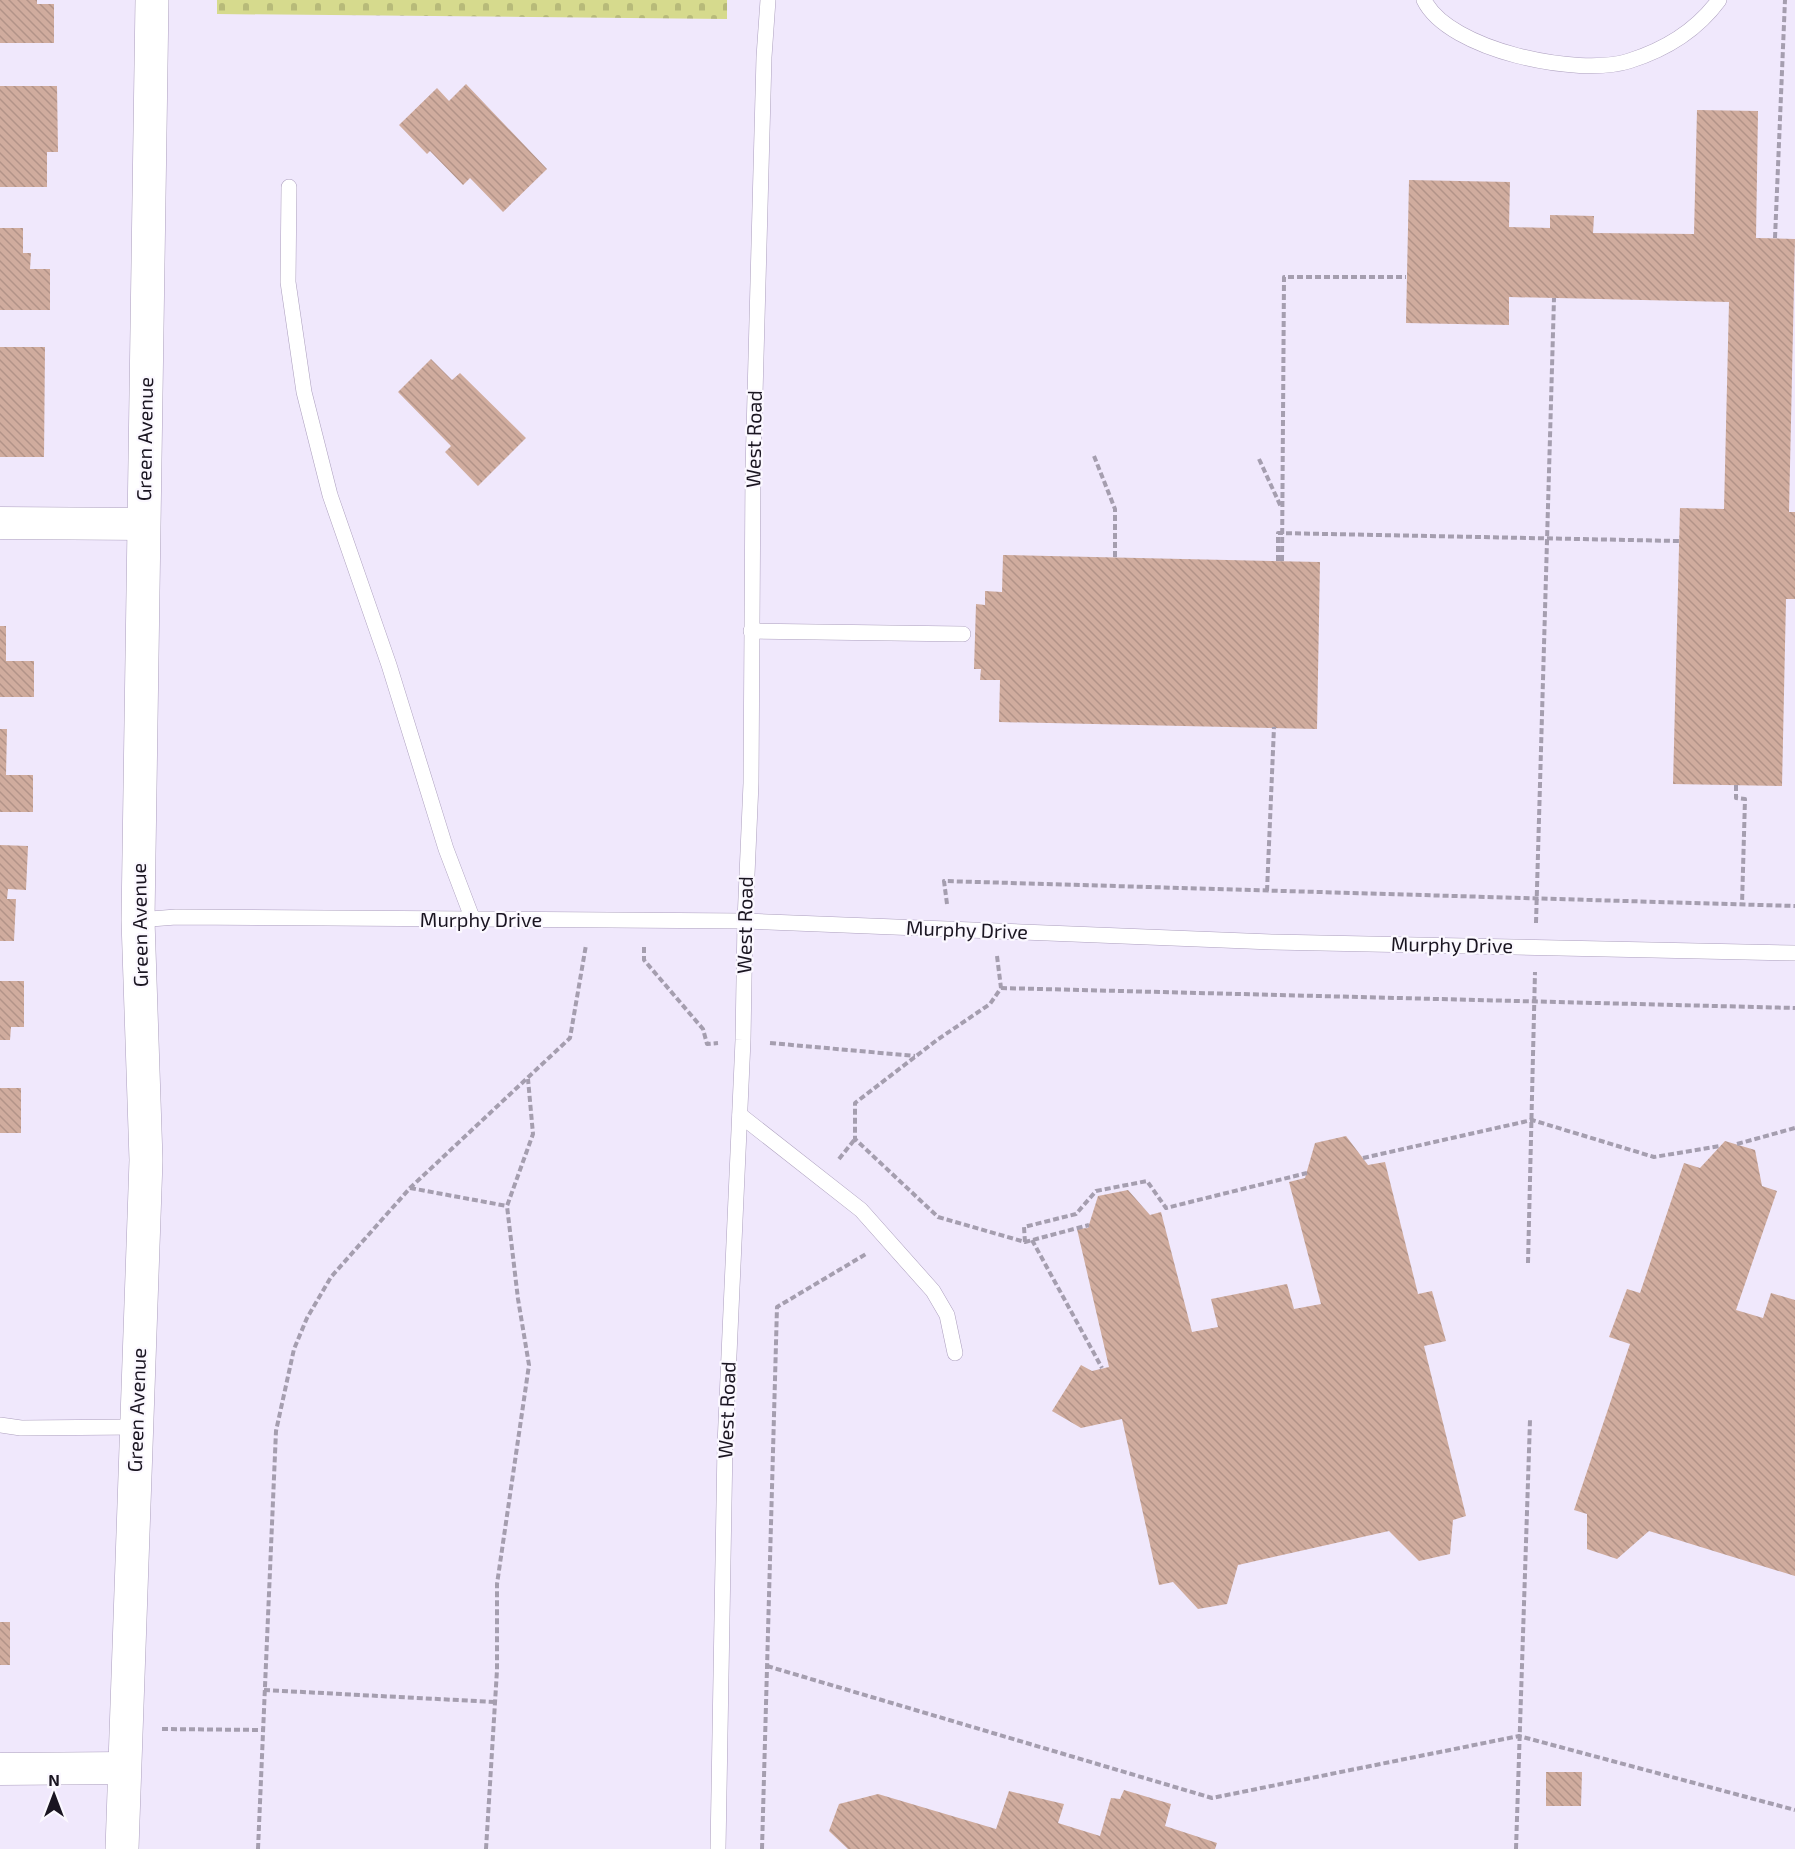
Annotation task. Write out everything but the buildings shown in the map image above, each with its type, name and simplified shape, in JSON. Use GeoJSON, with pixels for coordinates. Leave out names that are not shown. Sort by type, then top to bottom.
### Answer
{"type":"FeatureCollection","features":[{"type":"Feature","properties":{"kind":"street","name":"Green Avenue"},"geometry":{"type":"LineString","coordinates":[[122,1849],[146,1160],[138,920],[152,0]]}},
{"type":"Feature","properties":{"kind":"street"},"geometry":{"type":"LineString","coordinates":[[0,523],[144,524]]}},
{"type":"Feature","properties":{"kind":"street"},"geometry":{"type":"LineString","coordinates":[[0,1769],[124,1768]]}},
{"type":"Feature","properties":{"kind":"lane","name":"West Road"},"geometry":{"type":"LineString","coordinates":[[718,1849],[725,1445],[743,1040],[750,783],[753,470],[764,57],[768,0]]}},
{"type":"Feature","properties":{"kind":"lane"},"geometry":{"type":"LineString","coordinates":[[1424,0],[1427,6],[1447,24],[1475,42],[1505,53],[1563,65],[1597,66],[1627,62],[1659,50],[1685,34],[1719,0]]}},
{"type":"Feature","properties":{"kind":"lane"},"geometry":{"type":"LineString","coordinates":[[289,187],[288,282],[304,392],[330,495],[389,665],[446,849],[473,920]]}},
{"type":"Feature","properties":{"kind":"lane"},"geometry":{"type":"LineString","coordinates":[[751,631],[963,634]]}},
{"type":"Feature","properties":{"kind":"lane","name":"Murphy Drive"},"geometry":{"type":"LineString","coordinates":[[138,920],[176,916],[745,921],[1272,942],[1795,953]]}},
{"type":"Feature","properties":{"kind":"lane"},"geometry":{"type":"LineString","coordinates":[[740,1115],[861,1210],[933,1291],[947,1315],[954,1353]]}},
{"type":"Feature","properties":{"kind":"lane"},"geometry":{"type":"LineString","coordinates":[[0,1425],[21,1428],[136,1427]]}},
{"type":"Feature","properties":{"kind":"path"},"geometry":{"type":"LineString","coordinates":[[1775,238],[1785,0]]}},
{"type":"Feature","properties":{"kind":"path"},"geometry":{"type":"LineString","coordinates":[[1407,277],[1284,277],[1283,510],[1280,561],[1278,533],[1679,541]]}},
{"type":"Feature","properties":{"kind":"path"},"geometry":{"type":"LineString","coordinates":[[1528,1263],[1554,298]]}},
{"type":"Feature","properties":{"kind":"path"},"geometry":{"type":"LineString","coordinates":[[1094,456],[1116,509],[1116,558]]}},
{"type":"Feature","properties":{"kind":"path"},"geometry":{"type":"LineString","coordinates":[[1259,459],[1283,510]]}},
{"type":"Feature","properties":{"kind":"path"},"geometry":{"type":"LineString","coordinates":[[1268,891],[1274,727]]}},
{"type":"Feature","properties":{"kind":"path"},"geometry":{"type":"LineString","coordinates":[[1736,785],[1736,798],[1745,799],[1742,905]]}},
{"type":"Feature","properties":{"kind":"path"},"geometry":{"type":"LineString","coordinates":[[951,929],[944,881],[1795,906]]}},
{"type":"Feature","properties":{"kind":"path"},"geometry":{"type":"LineString","coordinates":[[258,1849],[276,1431],[294,1349],[307,1318],[331,1277],[410,1188],[570,1038],[590,920]]}},
{"type":"Feature","properties":{"kind":"path"},"geometry":{"type":"LineString","coordinates":[[994,931],[1001,988],[990,1004],[937,1040],[855,1103],[855,1139],[938,1217],[1025,1242],[1089,1225]]}},
{"type":"Feature","properties":{"kind":"path"},"geometry":{"type":"LineString","coordinates":[[1001,988],[1795,1008]]}},
{"type":"Feature","properties":{"kind":"path"},"geometry":{"type":"LineString","coordinates":[[486,1849],[497,1670],[497,1584],[529,1365],[518,1299],[507,1206],[534,1134],[528,1078]]}},
{"type":"Feature","properties":{"kind":"path"},"geometry":{"type":"LineString","coordinates":[[1364,1158],[1532,1120],[1654,1157],[1720,1146]]}},
{"type":"Feature","properties":{"kind":"path"},"geometry":{"type":"LineString","coordinates":[[1737,1144],[1795,1128]]}},
{"type":"Feature","properties":{"kind":"path"},"geometry":{"type":"LineString","coordinates":[[1025,1242],[1024,1227],[1077,1214],[1096,1191],[1147,1181],[1166,1208],[1306,1173]]}},
{"type":"Feature","properties":{"kind":"path"},"geometry":{"type":"LineString","coordinates":[[410,1188],[507,1206]]}},
{"type":"Feature","properties":{"kind":"path"},"geometry":{"type":"LineString","coordinates":[[1032,1240],[1102,1368]]}},
{"type":"Feature","properties":{"kind":"path"},"geometry":{"type":"LineString","coordinates":[[762,1849],[777,1307],[888,1241]]}},
{"type":"Feature","properties":{"kind":"path"},"geometry":{"type":"LineString","coordinates":[[1516,1849],[1530,1420]]}},
{"type":"Feature","properties":{"kind":"path"},"geometry":{"type":"LineString","coordinates":[[767,1666],[1212,1798],[1520,1736],[1795,1810]]}},
{"type":"Feature","properties":{"kind":"path"},"geometry":{"type":"LineString","coordinates":[[264,1690],[495,1701]]}},
{"type":"Feature","properties":{"kind":"path"},"geometry":{"type":"LineString","coordinates":[[125,1728],[262,1730]]}},
{"type":"Feature","properties":{"kind":"green space"},"geometry":{"type":"Polygon","coordinates":[[[217,0],[727,0],[727,19],[217,14],[217,0]]]}}]}
